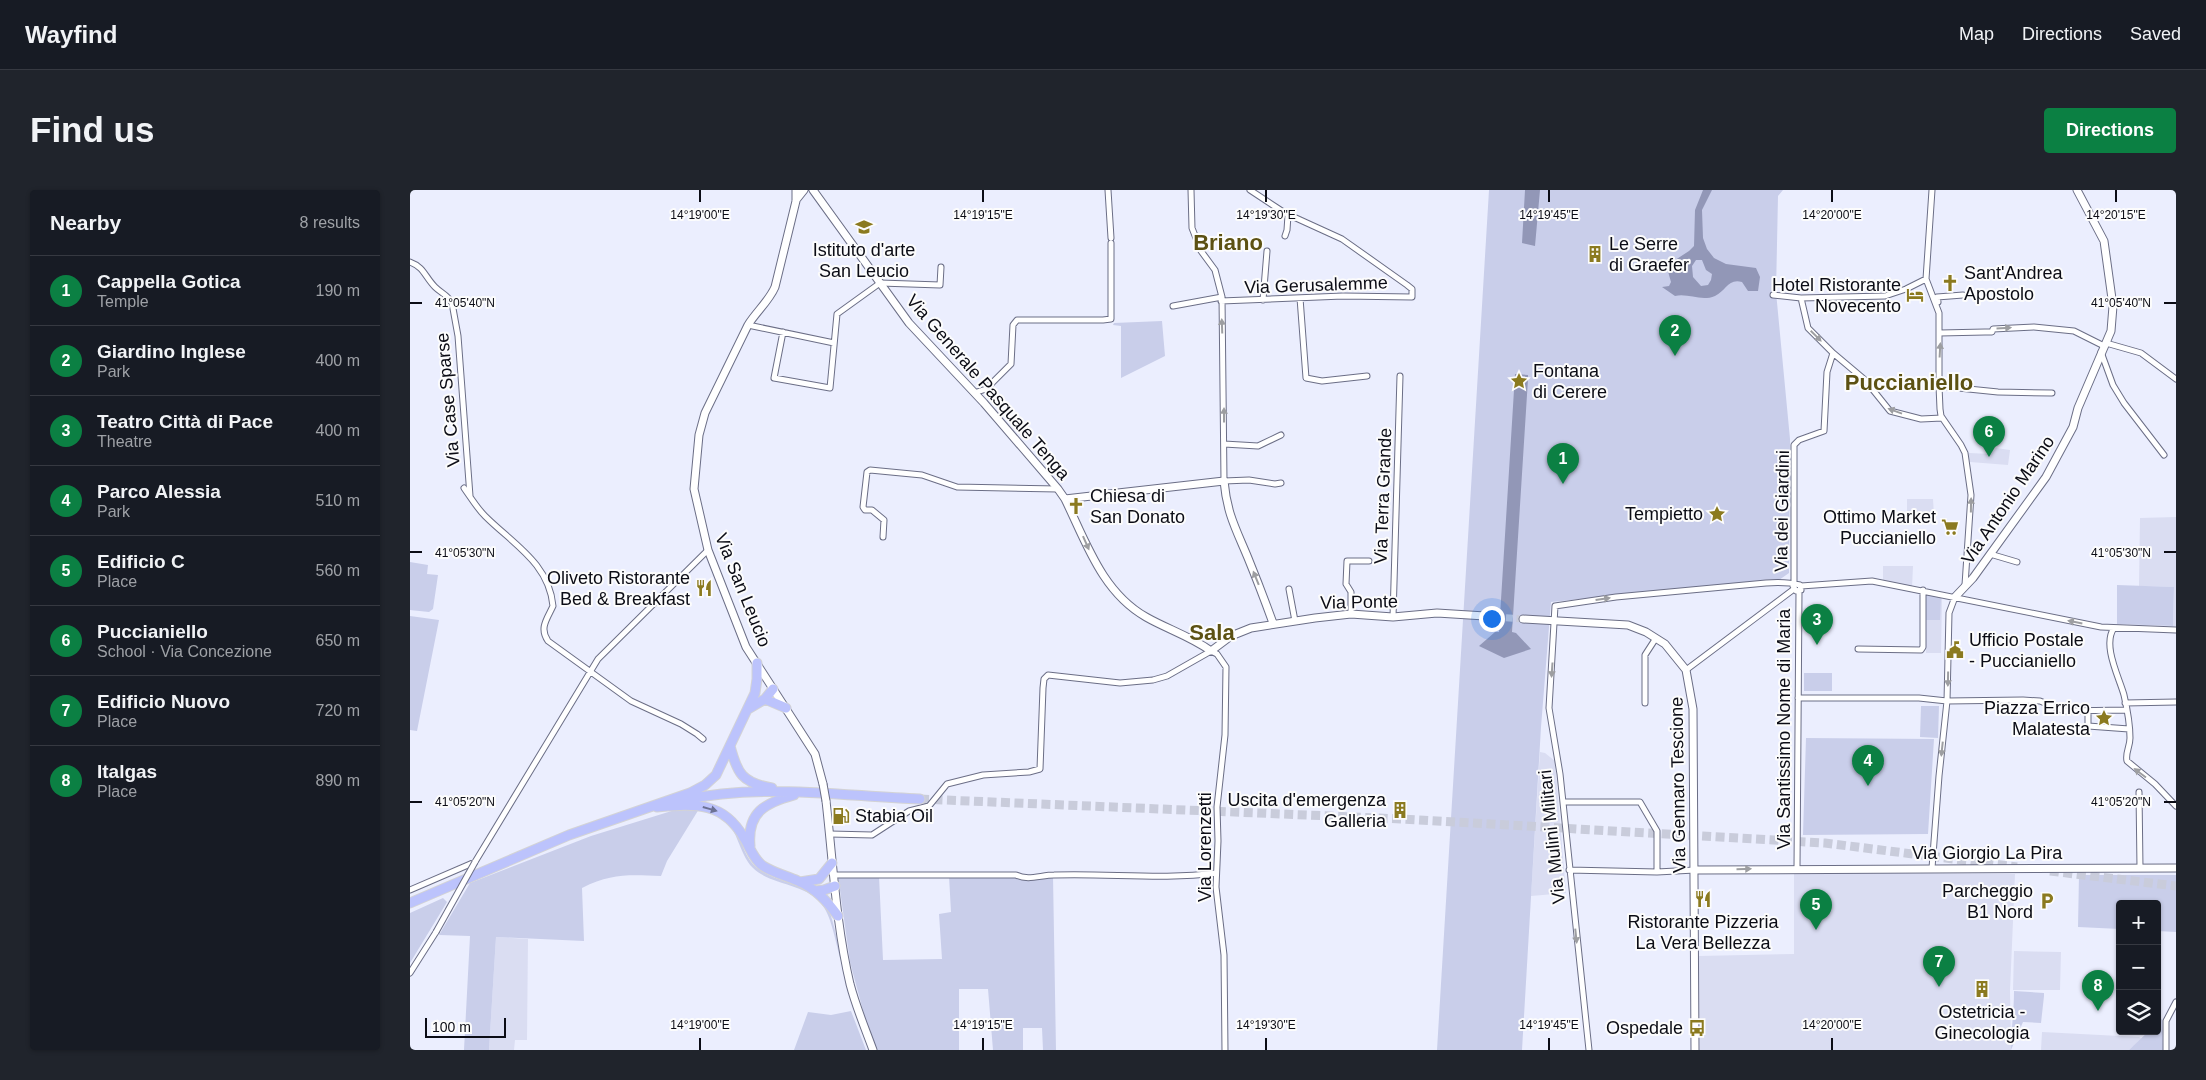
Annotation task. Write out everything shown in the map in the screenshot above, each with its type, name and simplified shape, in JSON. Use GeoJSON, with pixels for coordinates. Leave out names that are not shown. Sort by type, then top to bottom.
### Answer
{"type":"FeatureCollection","features":[{"type":"Feature","properties":{"kind":"highway"},"geometry":{"type":"LineString","coordinates":[[410,903],[569,835],[690,793],[705,785],[716,775],[755,693],[757,662]]}},
{"type":"Feature","properties":{"kind":"highway"},"geometry":{"type":"LineString","coordinates":[[755,693],[763,688],[773,689]]}},
{"type":"Feature","properties":{"kind":"highway"},"geometry":{"type":"LineString","coordinates":[[748,709],[765,699],[773,689]]}},
{"type":"Feature","properties":{"kind":"highway"},"geometry":{"type":"LineString","coordinates":[[765,699],[786,708]]}},
{"type":"Feature","properties":{"kind":"highway"},"geometry":{"type":"LineString","coordinates":[[730,746],[735,768],[742,777],[765,787],[804,792],[920,800]]}},
{"type":"Feature","properties":{"kind":"highway"},"geometry":{"type":"LineString","coordinates":[[645,808],[718,795],[804,792]]}},
{"type":"Feature","properties":{"kind":"highway"},"geometry":{"type":"LineString","coordinates":[[750,848],[749,834],[751,823],[758,811],[769,803],[804,792]]}},
{"type":"Feature","properties":{"kind":"highway"},"geometry":{"type":"LineString","coordinates":[[645,808],[691,805],[719,811],[730,818],[737,826],[755,859],[763,866],[815,891],[827,900],[838,916]]}},
{"type":"Feature","properties":{"kind":"highway"},"geometry":{"type":"LineString","coordinates":[[819,879],[832,863]]}},
{"type":"Feature","properties":{"kind":"highway"},"geometry":{"type":"LineString","coordinates":[[799,882],[819,879],[835,886]]}},
{"type":"Feature","properties":{"kind":"highway"},"geometry":{"type":"LineString","coordinates":[[815,891],[835,886]]}},
{"type":"Feature","properties":{"kind":"street","name":"Via San Leucio"},"geometry":{"type":"LineString","coordinates":[[796,190],[796,201],[775,287],[772,294],[748,325],[705,413],[699,436],[694,489],[708,550],[746,647],[815,754],[826,801],[838,916],[851,985],[873,1050]]}},
{"type":"Feature","properties":{"kind":"street","name":"Via San Leucio"},"geometry":{"type":"LineString","coordinates":[[796,201],[804,190]]}},
{"type":"Feature","properties":{"kind":"street","name":"Via Generale Pasquale Tenga"},"geometry":{"type":"LineString","coordinates":[[813,190],[909,323],[984,403],[1058,489],[1065,499],[1098,568],[1128,605],[1146,617],[1198,642],[1211,651]]}},
{"type":"Feature","properties":{"kind":"street"},"geometry":{"type":"LineString","coordinates":[[974,393],[986,389],[1011,364],[1013,326],[1017,320],[1103,320],[1111,318],[1111,241],[1108,190]]}},
{"type":"Feature","properties":{"kind":"street"},"geometry":{"type":"LineString","coordinates":[[1191,190],[1192,228],[1201,251],[1215,270],[1221,299],[1226,505],[1232,525],[1257,581],[1273,624]]}},
{"type":"Feature","properties":{"kind":"street"},"geometry":{"type":"LineString","coordinates":[[1250,190],[1288,215],[1285,236]]}},
{"type":"Feature","properties":{"kind":"street"},"geometry":{"type":"LineString","coordinates":[[1932,190],[1926,279],[1938,307]]}},
{"type":"Feature","properties":{"kind":"street","name":"Via Antonio Marino"},"geometry":{"type":"LineString","coordinates":[[1955,597],[1990,554],[2046,477],[2074,427],[2078,408],[2092,379],[2113,322],[2106,246],[2076,190]]}},
{"type":"Feature","properties":{"kind":"street","name":"Via Gerusalemme"},"geometry":{"type":"LineString","coordinates":[[1173,306],[1221,299],[1263,300],[1412,296],[1412,289],[1407,284],[1342,239],[1288,215]]}},
{"type":"Feature","properties":{"kind":"street"},"geometry":{"type":"LineString","coordinates":[[1263,300],[1267,251]]}},
{"type":"Feature","properties":{"kind":"street","name":"Via Case Sparse"},"geometry":{"type":"LineString","coordinates":[[410,262],[423,270],[433,284],[452,303],[458,336],[470,496]]}},
{"type":"Feature","properties":{"kind":"street"},"geometry":{"type":"LineString","coordinates":[[783,332],[774,378],[830,388],[837,314],[880,283],[940,285],[941,267]]}},
{"type":"Feature","properties":{"kind":"street"},"geometry":{"type":"LineString","coordinates":[[1773,295],[1801,298],[1885,296],[1906,289],[1926,279]]}},
{"type":"Feature","properties":{"kind":"street"},"geometry":{"type":"LineString","coordinates":[[1963,295],[1937,297],[1940,333],[1938,386],[1942,418],[1961,444],[1970,480],[1971,520],[1964,588]]}},
{"type":"Feature","properties":{"kind":"street"},"geometry":{"type":"LineString","coordinates":[[1300,298],[1306,378],[1322,381],[1367,376]]}},
{"type":"Feature","properties":{"kind":"street"},"geometry":{"type":"LineString","coordinates":[[1801,298],[1808,328],[1833,353],[1865,380],[1890,411],[1920,419],[1942,418]]}},
{"type":"Feature","properties":{"kind":"street"},"geometry":{"type":"LineString","coordinates":[[748,325],[834,343]]}},
{"type":"Feature","properties":{"kind":"street"},"geometry":{"type":"LineString","coordinates":[[1940,333],[1992,332],[1993,329],[2034,327],[2074,331],[2103,347],[2141,353],[2176,379]]}},
{"type":"Feature","properties":{"kind":"street"},"geometry":{"type":"LineString","coordinates":[[2103,347],[2120,397],[2164,455]]}},
{"type":"Feature","properties":{"kind":"street","name":"Via dei Giardini"},"geometry":{"type":"LineString","coordinates":[[1797,588],[1794,445],[1799,440],[1824,431],[1827,372],[1833,353]]}},
{"type":"Feature","properties":{"kind":"street","name":"Via Terra Grande"},"geometry":{"type":"LineString","coordinates":[[1392,617],[1400,376]]}},
{"type":"Feature","properties":{"kind":"street"},"geometry":{"type":"LineString","coordinates":[[1938,386],[1998,392],[2052,393]]}},
{"type":"Feature","properties":{"kind":"street"},"geometry":{"type":"LineString","coordinates":[[984,403],[986,389]]}},
{"type":"Feature","properties":{"kind":"street"},"geometry":{"type":"LineString","coordinates":[[1224,444],[1258,446],[1280,435]]}},
{"type":"Feature","properties":{"kind":"street"},"geometry":{"type":"LineString","coordinates":[[883,537],[884,520],[872,510],[865,510],[864,507],[867,472],[870,470],[922,474],[957,487],[1058,489]]}},
{"type":"Feature","properties":{"kind":"street"},"geometry":{"type":"LineString","coordinates":[[1065,499],[1224,481],[1281,483]]}},
{"type":"Feature","properties":{"kind":"street"},"geometry":{"type":"LineString","coordinates":[[464,488],[483,515],[535,561],[544,575],[553,606],[542,628],[543,634],[548,641],[631,700],[681,724],[703,739]]}},
{"type":"Feature","properties":{"kind":"street"},"geometry":{"type":"LineString","coordinates":[[410,973],[598,659],[708,550]]}},
{"type":"Feature","properties":{"kind":"street"},"geometry":{"type":"LineString","coordinates":[[1990,554],[2017,562]]}},
{"type":"Feature","properties":{"kind":"street"},"geometry":{"type":"LineString","coordinates":[[1351,614],[1351,592],[1346,584],[1347,561],[1369,561]]}},
{"type":"Feature","properties":{"kind":"street","name":"Via Mulini Militari"},"geometry":{"type":"LineString","coordinates":[[1589,1050],[1563,802],[1549,708],[1555,606],[1616,597],[1787,581],[1797,588]]}},
{"type":"Feature","properties":{"kind":"street"},"geometry":{"type":"LineString","coordinates":[[1686,670],[1797,588],[1872,581],[2114,628],[2176,630]]}},
{"type":"Feature","properties":{"kind":"street","name":"Via Santissimo Nome di Maria"},"geometry":{"type":"LineString","coordinates":[[1797,588],[1797,868]]}},
{"type":"Feature","properties":{"kind":"street"},"geometry":{"type":"LineString","coordinates":[[1289,589],[1295,621]]}},
{"type":"Feature","properties":{"kind":"street"},"geometry":{"type":"LineString","coordinates":[[1858,648],[1921,650],[1923,646],[1923,590]]}},
{"type":"Feature","properties":{"kind":"street"},"geometry":{"type":"LineString","coordinates":[[1932,868],[1947,701],[1949,612],[1955,597]]}},
{"type":"Feature","properties":{"kind":"street","name":"Via Ponte"},"geometry":{"type":"LineString","coordinates":[[1211,651],[1231,636],[1251,628],[1295,621],[1351,614],[1392,617],[1438,613],[1485,616]]}},
{"type":"Feature","properties":{"kind":"street","name":"Via Gennaro Tescione"},"geometry":{"type":"LineString","coordinates":[[1523,619],[1628,626],[1646,632],[1665,644],[1686,670],[1693,710],[1695,1050]]}},
{"type":"Feature","properties":{"kind":"street"},"geometry":{"type":"LineString","coordinates":[[2114,628],[2110,633],[2111,657],[2125,703],[2130,745],[2126,755],[2127,761],[2176,806]]}},
{"type":"Feature","properties":{"kind":"street"},"geometry":{"type":"LineString","coordinates":[[1645,703],[1645,655],[1656,638]]}},
{"type":"Feature","properties":{"kind":"street"},"geometry":{"type":"LineString","coordinates":[[830,834],[872,835],[909,811],[929,806],[947,784],[983,776],[1029,772],[1040,769],[1042,765],[1040,749],[1043,688],[1044,679],[1048,675],[1120,683],[1153,680],[1167,676],[1211,651]]}},
{"type":"Feature","properties":{"kind":"street","name":"Via Lorenzetti"},"geometry":{"type":"LineString","coordinates":[[1211,651],[1217,654],[1226,667],[1225,735],[1217,807],[1218,841],[1216,873],[1224,955],[1225,1050]]}},
{"type":"Feature","properties":{"kind":"street"},"geometry":{"type":"LineString","coordinates":[[1798,698],[1919,698],[1947,701],[2023,700],[2040,702],[2064,711],[2126,710]]}},
{"type":"Feature","properties":{"kind":"street"},"geometry":{"type":"LineString","coordinates":[[2125,703],[2176,702]]}},
{"type":"Feature","properties":{"kind":"street"},"geometry":{"type":"LineString","coordinates":[[2088,711],[2088,726],[2129,729]]}},
{"type":"Feature","properties":{"kind":"street"},"geometry":{"type":"LineString","coordinates":[[2139,792],[2140,868]]}},
{"type":"Feature","properties":{"kind":"street"},"geometry":{"type":"LineString","coordinates":[[1563,802],[1640,802],[1657,831],[1657,872]]}},
{"type":"Feature","properties":{"kind":"street"},"geometry":{"type":"LineString","coordinates":[[410,890],[475,862]]}},
{"type":"Feature","properties":{"kind":"street","name":"Via Giorgio La Pira"},"geometry":{"type":"LineString","coordinates":[[1695,870],[1797,868],[2176,868]]}},
{"type":"Feature","properties":{"kind":"street"},"geometry":{"type":"LineString","coordinates":[[1569,870],[1657,872],[1695,870]]}},
{"type":"Feature","properties":{"kind":"street"},"geometry":{"type":"LineString","coordinates":[[834,875],[1016,875],[1022,878],[1053,875],[1175,876],[1216,873]]}},
{"type":"Feature","properties":{"kind":"street"},"geometry":{"type":"LineString","coordinates":[[2166,1050],[2166,1021],[2176,1002]]}},
{"type":"Feature","properties":{"kind":"shaded area"},"geometry":{"type":"Polygon","coordinates":[[[1489,190],[1783,190],[1778,196],[1776,292],[1790,439],[1789,573],[1779,580],[1551,602],[1541,727],[1522,1050],[1437,1050],[1489,190]]]}},
{"type":"Feature","properties":{"kind":"shaded area"},"geometry":{"type":"Polygon","coordinates":[[[1525,190],[1540,190],[1535,246],[1522,243],[1525,190]]]}},
{"type":"Feature","properties":{"kind":"shaded area"},"geometry":{"type":"Polygon","coordinates":[[[1703,190],[1712,190],[1702,210],[1703,238],[1707,249],[1714,258],[1726,264],[1756,268],[1760,277],[1758,291],[1748,291],[1742,282],[1737,281],[1730,283],[1719,294],[1705,298],[1675,296],[1662,287],[1669,286],[1671,282],[1667,268],[1669,264],[1694,246],[1695,210],[1703,190]],[[1696,260],[1692,266],[1693,277],[1701,286],[1708,285],[1712,274],[1706,270],[1702,260],[1696,260]]]}},
{"type":"Feature","properties":{"kind":"shaded area"},"geometry":{"type":"Polygon","coordinates":[[[1162,321],[1165,356],[1121,378],[1121,326],[1113,325],[1114,323],[1162,321]]]}},
{"type":"Feature","properties":{"kind":"shaded area"},"geometry":{"type":"Polygon","coordinates":[[[1515,374],[1528,375],[1528,379],[1512,632],[1516,633],[1531,649],[1504,658],[1479,646],[1495,632],[1499,632],[1515,374]]]}},
{"type":"Feature","properties":{"kind":"shaded area"},"geometry":{"type":"Polygon","coordinates":[[[1996,448],[2010,450],[2008,465],[1970,462],[1968,459],[1969,453],[1991,454],[1996,448]]]}},
{"type":"Feature","properties":{"kind":"shaded area"},"geometry":{"type":"Polygon","coordinates":[[[1907,499],[1933,499],[1934,516],[1907,515],[1907,499]]]}},
{"type":"Feature","properties":{"kind":"shaded area"},"geometry":{"type":"Polygon","coordinates":[[[2176,517],[2176,626],[2173,626],[2174,587],[2139,586],[2140,518],[2176,517]]]}},
{"type":"Feature","properties":{"kind":"shaded area"},"geometry":{"type":"Polygon","coordinates":[[[410,562],[428,565],[427,574],[438,575],[433,609],[429,612],[410,610],[410,562]]]}},
{"type":"Feature","properties":{"kind":"shaded area"},"geometry":{"type":"Polygon","coordinates":[[[1883,566],[1913,566],[1912,588],[1883,582],[1883,566]]]}},
{"type":"Feature","properties":{"kind":"shaded area"},"geometry":{"type":"Polygon","coordinates":[[[2117,585],[2174,587],[2173,626],[2117,624],[2117,585]]]}},
{"type":"Feature","properties":{"kind":"shaded area"},"geometry":{"type":"Polygon","coordinates":[[[1926,594],[1942,598],[1941,653],[1926,653],[1926,594]]]}},
{"type":"Feature","properties":{"kind":"shaded area"},"geometry":{"type":"Polygon","coordinates":[[[1926,594],[1941,597],[1940,620],[1926,620],[1926,594]]]}},
{"type":"Feature","properties":{"kind":"shaded area"},"geometry":{"type":"Polygon","coordinates":[[[410,616],[439,620],[417,731],[410,730],[410,616]]]}},
{"type":"Feature","properties":{"kind":"shaded area"},"geometry":{"type":"Polygon","coordinates":[[[1804,673],[1832,673],[1832,691],[1804,691],[1804,673]]]}},
{"type":"Feature","properties":{"kind":"shaded area"},"geometry":{"type":"Polygon","coordinates":[[[1921,706],[1939,706],[1938,738],[1920,737],[1921,706]]]}},
{"type":"Feature","properties":{"kind":"shaded area"},"geometry":{"type":"Polygon","coordinates":[[[1806,738],[1934,739],[1928,834],[1803,835],[1806,738]]]}},
{"type":"Feature","properties":{"kind":"shaded area"},"geometry":{"type":"Polygon","coordinates":[[[1540,752],[1545,753],[1555,761],[1566,893],[1531,896],[1540,752]]]}},
{"type":"Feature","properties":{"kind":"shaded area"},"geometry":{"type":"Polygon","coordinates":[[[693,808],[702,809],[711,811],[718,814],[729,822],[738,835],[751,862],[764,873],[811,892],[826,905],[831,915],[841,961],[834,932],[823,906],[808,893],[769,878],[753,868],[748,862],[730,825],[717,814],[699,809],[667,861],[661,876],[630,875],[612,877],[582,888],[584,941],[496,937],[489,1050],[464,1050],[470,936],[439,935],[470,883],[591,836],[678,809],[693,808]]]}},
{"type":"Feature","properties":{"kind":"shaded area"},"geometry":{"type":"Polygon","coordinates":[[[1794,873],[2015,874],[2010,991],[2011,1050],[1699,1050],[1699,956],[1794,954],[1794,873]]]}},
{"type":"Feature","properties":{"kind":"shaded area"},"geometry":{"type":"Polygon","coordinates":[[[2079,875],[2176,875],[2176,932],[2161,931],[2161,900],[2116,900],[2116,929],[2078,927],[2079,875]]]}},
{"type":"Feature","properties":{"kind":"shaded area"},"geometry":{"type":"Polygon","coordinates":[[[838,876],[879,876],[883,960],[942,959],[939,914],[951,912],[949,876],[1053,876],[1056,1050],[1043,1050],[1042,1028],[1023,1028],[1023,1050],[993,1050],[988,989],[959,989],[959,1050],[877,1050],[865,1018],[850,962],[838,876]]]}},
{"type":"Feature","properties":{"kind":"shaded area"},"geometry":{"type":"Polygon","coordinates":[[[443,898],[447,902],[410,963],[410,913],[443,898]]]}},
{"type":"Feature","properties":{"kind":"shaded area"},"geometry":{"type":"Polygon","coordinates":[[[496,937],[528,939],[527,1040],[515,1040],[514,1050],[489,1050],[496,937]]]}},
{"type":"Feature","properties":{"kind":"shaded area"},"geometry":{"type":"Polygon","coordinates":[[[2014,951],[2061,952],[2060,990],[2013,990],[2014,951]]]}},
{"type":"Feature","properties":{"kind":"shaded area"},"geometry":{"type":"Polygon","coordinates":[[[2014,991],[2044,993],[2044,996],[2041,1023],[2023,1022],[2011,1050],[2014,1006],[2014,991]]]}},
{"type":"Feature","properties":{"kind":"shaded area"},"geometry":{"type":"Polygon","coordinates":[[[851,1011],[866,1050],[794,1050],[808,1012],[831,1015],[851,1011]]]}},
{"type":"Feature","properties":{"kind":"shaded area"},"geometry":{"type":"Polygon","coordinates":[[[2161,1020],[2163,1050],[2129,1050],[2145,1035],[2161,1035],[2161,1020]]]}},
{"type":"Feature","properties":{"kind":"shaded area"},"geometry":{"type":"Polygon","coordinates":[[[2042,1032],[2139,1037],[2142,1039],[2129,1050],[2041,1050],[2042,1032]]]}},
{"type":"Feature","properties":{"kind":"tunnel"},"geometry":{"type":"LineString","coordinates":[[1485,616],[1523,619]]}},
{"type":"Feature","properties":{"kind":"tunnel"},"geometry":{"type":"LineString","coordinates":[[920,799],[1402,819],[1825,843],[2017,867]]}},
{"type":"Feature","properties":{"kind":"tunnel"},"geometry":{"type":"LineString","coordinates":[[2050,871],[2176,886]]}},
{"type":"Feature","properties":{"kind":"place","name":"Istituto d'arte San Leucio"},"geometry":{"type":"Point","coordinates":[864,227]}},
{"type":"Feature","properties":{"kind":"place","name":"Le Serre di Graefer"},"geometry":{"type":"Point","coordinates":[1595,254]}},
{"type":"Feature","properties":{"kind":"place","name":"Sant'Andrea Apostolo"},"geometry":{"type":"Point","coordinates":[1950,283]}},
{"type":"Feature","properties":{"kind":"place","name":"Hotel Ristorante Novecento"},"geometry":{"type":"Point","coordinates":[1915,295]}},
{"type":"Feature","properties":{"kind":"place","name":"Giardino Inglese"},"geometry":{"type":"Point","coordinates":[1675,356]}},
{"type":"Feature","properties":{"kind":"place","name":"Fontana di Cerere"},"geometry":{"type":"Point","coordinates":[1519,381]}},
{"type":"Feature","properties":{"kind":"place","name":"Puccianiello"},"geometry":{"type":"Point","coordinates":[1989,457]}},
{"type":"Feature","properties":{"kind":"place","name":"Cappella Gotica"},"geometry":{"type":"Point","coordinates":[1563,484]}},
{"type":"Feature","properties":{"kind":"place","name":"Chiesa di San Donato"},"geometry":{"type":"Point","coordinates":[1076,506]}},
{"type":"Feature","properties":{"kind":"place","name":"Tempietto"},"geometry":{"type":"Point","coordinates":[1717,514]}},
{"type":"Feature","properties":{"kind":"place","name":"Ottimo Market Puccianiello"},"geometry":{"type":"Point","coordinates":[1950,527]}},
{"type":"Feature","properties":{"kind":"place","name":"Oliveto Ristorante Bed & Breakfast"},"geometry":{"type":"Point","coordinates":[704,588]}},
{"type":"Feature","properties":{"kind":"place","name":"Teatro Città di Pace"},"geometry":{"type":"Point","coordinates":[1817,645]}},
{"type":"Feature","properties":{"kind":"place","name":"Ufficio Postale - Puccianiello"},"geometry":{"type":"Point","coordinates":[1955,650]}},
{"type":"Feature","properties":{"kind":"place","name":"Piazza Errico Malatesta"},"geometry":{"type":"Point","coordinates":[2104,718]}},
{"type":"Feature","properties":{"kind":"place","name":"Parco Alessia"},"geometry":{"type":"Point","coordinates":[1868,786]}},
{"type":"Feature","properties":{"kind":"place","name":"Uscita d'emergenza Galleria"},"geometry":{"type":"Point","coordinates":[1400,810]}},
{"type":"Feature","properties":{"kind":"place","name":"Stabia Oil"},"geometry":{"type":"Point","coordinates":[841,816]}},
{"type":"Feature","properties":{"kind":"place","name":"Ristorante Pizzeria La Vera Bellezza"},"geometry":{"type":"Point","coordinates":[1703,899]}},
{"type":"Feature","properties":{"kind":"place","name":"Parcheggio B1 Nord"},"geometry":{"type":"Point","coordinates":[2047,901]}},
{"type":"Feature","properties":{"kind":"place","name":"Edificio C"},"geometry":{"type":"Point","coordinates":[1816,930]}},
{"type":"Feature","properties":{"kind":"place","name":"Edificio Nuovo"},"geometry":{"type":"Point","coordinates":[1939,987]}},
{"type":"Feature","properties":{"kind":"place","name":"Ostetricia - Ginecologia"},"geometry":{"type":"Point","coordinates":[1982,989]}},
{"type":"Feature","properties":{"kind":"place","name":"Italgas"},"geometry":{"type":"Point","coordinates":[2098,1011]}},
{"type":"Feature","properties":{"kind":"place","name":"Ospedale"},"geometry":{"type":"Point","coordinates":[1697,1028]}},
{"type":"Feature","properties":{"kind":"district","name":"Briano"},"geometry":{"type":"Point","coordinates":[1228,242]}},
{"type":"Feature","properties":{"kind":"district","name":"Puccianiello"},"geometry":{"type":"Point","coordinates":[1909,382]}},
{"type":"Feature","properties":{"kind":"district","name":"Sala"},"geometry":{"type":"Point","coordinates":[1212,632]}}]}
